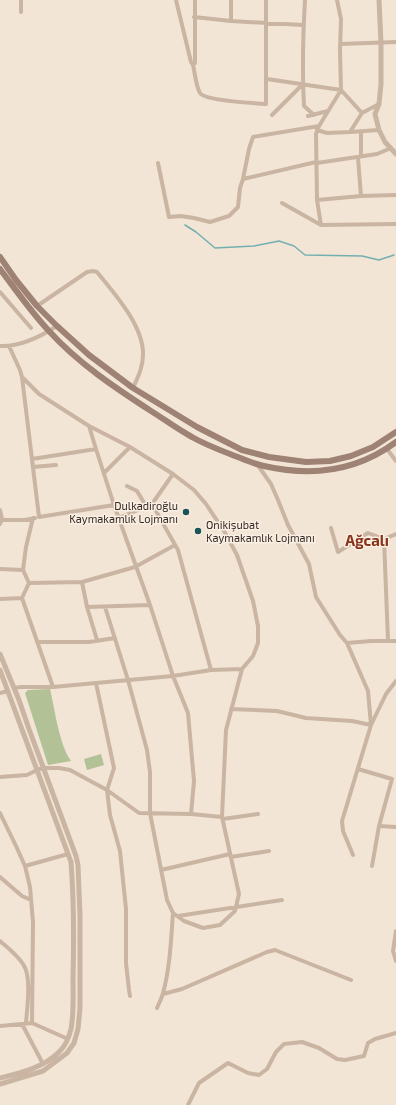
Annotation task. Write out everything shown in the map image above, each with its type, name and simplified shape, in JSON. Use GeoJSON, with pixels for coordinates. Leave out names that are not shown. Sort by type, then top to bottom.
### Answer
{"type":"FeatureCollection","features":[{"type":"Feature","properties":{"kind":"main road"},"geometry":{"type":"LineString","coordinates":[[0,257],[37,306],[56,326],[89,355],[133,388],[197,427],[242,450],[269,457],[306,462],[330,461],[351,456],[373,447],[396,432]]}},
{"type":"Feature","properties":{"kind":"main road"},"geometry":{"type":"LineString","coordinates":[[0,269],[28,307],[49,331],[80,360],[110,384],[190,436],[205,444],[263,466],[289,471],[326,471],[344,468],[362,461],[396,442]]}},
{"type":"Feature","properties":{"kind":"street"},"geometry":{"type":"LineString","coordinates":[[21,0],[21,12]]}},
{"type":"Feature","properties":{"kind":"street"},"geometry":{"type":"LineString","coordinates":[[176,0],[199,92],[203,96],[266,104],[266,0]]}},
{"type":"Feature","properties":{"kind":"street"},"geometry":{"type":"LineString","coordinates":[[193,66],[195,64],[195,0]]}},
{"type":"Feature","properties":{"kind":"street"},"geometry":{"type":"LineString","coordinates":[[231,0],[231,21]]}},
{"type":"Feature","properties":{"kind":"street"},"geometry":{"type":"LineString","coordinates":[[305,0],[303,25],[304,106],[314,114]]}},
{"type":"Feature","properties":{"kind":"street"},"geometry":{"type":"LineString","coordinates":[[321,225],[318,200],[316,134],[328,111],[342,90],[340,44],[341,19],[337,0]]}},
{"type":"Feature","properties":{"kind":"street"},"geometry":{"type":"LineString","coordinates":[[379,0],[381,84],[375,114],[385,142],[396,154]]}},
{"type":"Feature","properties":{"kind":"street"},"geometry":{"type":"LineString","coordinates":[[194,17],[231,21],[303,25]]}},
{"type":"Feature","properties":{"kind":"street"},"geometry":{"type":"LineString","coordinates":[[340,44],[396,42]]}},
{"type":"Feature","properties":{"kind":"street"},"geometry":{"type":"LineString","coordinates":[[267,78],[342,90],[362,113]]}},
{"type":"Feature","properties":{"kind":"street"},"geometry":{"type":"LineString","coordinates":[[272,115],[303,84]]}},
{"type":"Feature","properties":{"kind":"street"},"geometry":{"type":"LineString","coordinates":[[350,132],[362,113],[378,104]]}},
{"type":"Feature","properties":{"kind":"street"},"geometry":{"type":"LineString","coordinates":[[308,116],[328,111]]}},
{"type":"Feature","properties":{"kind":"street"},"geometry":{"type":"LineString","coordinates":[[158,163],[169,217],[181,216],[210,222],[229,216],[238,207],[240,188],[253,138],[318,128],[328,133],[380,130]]}},
{"type":"Feature","properties":{"kind":"street"},"geometry":{"type":"LineString","coordinates":[[361,132],[361,156],[358,158],[361,196]]}},
{"type":"Feature","properties":{"kind":"street"},"geometry":{"type":"LineString","coordinates":[[243,179],[316,163],[377,154],[391,148]]}},
{"type":"Feature","properties":{"kind":"street"},"geometry":{"type":"LineString","coordinates":[[318,200],[361,196],[396,195]]}},
{"type":"Feature","properties":{"kind":"street"},"geometry":{"type":"LineString","coordinates":[[282,203],[321,225],[396,224]]}},
{"type":"Feature","properties":{"kind":"street"},"geometry":{"type":"LineString","coordinates":[[37,306],[87,272],[97,272],[124,306],[138,331],[143,345],[141,370],[133,388]]}},
{"type":"Feature","properties":{"kind":"street"},"geometry":{"type":"LineString","coordinates":[[0,292],[31,328]]}},
{"type":"Feature","properties":{"kind":"street"},"geometry":{"type":"LineString","coordinates":[[0,346],[24,343],[56,326]]}},
{"type":"Feature","properties":{"kind":"street"},"geometry":{"type":"LineString","coordinates":[[9,346],[22,377],[39,517]]}},
{"type":"Feature","properties":{"kind":"street"},"geometry":{"type":"LineString","coordinates":[[22,377],[38,394],[89,426],[130,447],[173,474],[194,490],[206,504],[224,531],[237,555],[253,601],[258,626],[258,643],[253,656],[242,669],[226,730],[222,818],[239,894],[237,906],[235,911],[220,925],[203,928],[184,921],[173,913]]}},
{"type":"Feature","properties":{"kind":"street"},"geometry":{"type":"LineString","coordinates":[[89,426],[135,566],[150,604],[173,676],[188,713],[194,782],[191,814]]}},
{"type":"Feature","properties":{"kind":"street"},"geometry":{"type":"LineString","coordinates":[[104,473],[130,447]]}},
{"type":"Feature","properties":{"kind":"street"},"geometry":{"type":"LineString","coordinates":[[387,448],[396,461]]}},
{"type":"Feature","properties":{"kind":"street"},"geometry":{"type":"LineString","coordinates":[[32,459],[96,449]]}},
{"type":"Feature","properties":{"kind":"street"},"geometry":{"type":"LineString","coordinates":[[257,464],[271,484],[288,525],[309,564],[316,597],[340,635],[347,643],[368,691],[371,725]]}},
{"type":"Feature","properties":{"kind":"street"},"geometry":{"type":"LineString","coordinates":[[33,467],[56,465]]}},
{"type":"Feature","properties":{"kind":"street"},"geometry":{"type":"LineString","coordinates":[[119,518],[152,504],[173,474]]}},
{"type":"Feature","properties":{"kind":"street"},"geometry":{"type":"LineString","coordinates":[[127,486],[137,492],[146,506]]}},
{"type":"Feature","properties":{"kind":"street"},"geometry":{"type":"LineString","coordinates":[[152,504],[178,550],[211,670]]}},
{"type":"Feature","properties":{"kind":"street"},"geometry":{"type":"LineString","coordinates":[[1,520],[25,520],[114,505]]}},
{"type":"Feature","properties":{"kind":"street"},"geometry":{"type":"LineString","coordinates":[[0,510],[0,524]]}},
{"type":"Feature","properties":{"kind":"street"},"geometry":{"type":"LineString","coordinates":[[30,583],[23,570],[26,547],[33,518]]}},
{"type":"Feature","properties":{"kind":"street"},"geometry":{"type":"LineString","coordinates":[[331,528],[338,552],[368,533],[384,540]]}},
{"type":"Feature","properties":{"kind":"street"},"geometry":{"type":"LineString","coordinates":[[384,540],[396,534]]}},
{"type":"Feature","properties":{"kind":"street"},"geometry":{"type":"LineString","coordinates":[[384,540],[388,641]]}},
{"type":"Feature","properties":{"kind":"street"},"geometry":{"type":"LineString","coordinates":[[30,583],[82,582],[135,566],[175,545]]}},
{"type":"Feature","properties":{"kind":"street"},"geometry":{"type":"LineString","coordinates":[[0,569],[23,570]]}},
{"type":"Feature","properties":{"kind":"street"},"geometry":{"type":"LineString","coordinates":[[82,582],[87,607],[97,640]]}},
{"type":"Feature","properties":{"kind":"street"},"geometry":{"type":"LineString","coordinates":[[30,583],[22,598],[53,687]]}},
{"type":"Feature","properties":{"kind":"street"},"geometry":{"type":"LineString","coordinates":[[0,599],[22,598]]}},
{"type":"Feature","properties":{"kind":"street"},"geometry":{"type":"LineString","coordinates":[[87,607],[150,604]]}},
{"type":"Feature","properties":{"kind":"street"},"geometry":{"type":"LineString","coordinates":[[105,607],[128,680],[147,750],[150,772],[150,813],[167,900],[173,913],[170,956],[163,994],[157,1008]]}},
{"type":"Feature","properties":{"kind":"street"},"geometry":{"type":"LineString","coordinates":[[37,642],[66,642],[115,638]]}},
{"type":"Feature","properties":{"kind":"street"},"geometry":{"type":"LineString","coordinates":[[347,643],[396,641]]}},
{"type":"Feature","properties":{"kind":"street"},"geometry":{"type":"LineString","coordinates":[[0,654],[76,856],[78,865],[80,916],[80,1008],[78,1029],[74,1043],[67,1053],[43,1071],[0,1084]]}},
{"type":"Feature","properties":{"kind":"street"},"geometry":{"type":"LineString","coordinates":[[14,688],[53,687],[173,676],[211,670],[242,669]]}},
{"type":"Feature","properties":{"kind":"street"},"geometry":{"type":"LineString","coordinates":[[0,670],[71,862],[74,926],[71,1028],[68,1039],[60,1051],[43,1064],[0,1078]]}},
{"type":"Feature","properties":{"kind":"street"},"geometry":{"type":"LineString","coordinates":[[353,855],[343,831],[342,821],[371,725],[386,694],[396,680]]}},
{"type":"Feature","properties":{"kind":"street"},"geometry":{"type":"LineString","coordinates":[[96,683],[114,768],[107,790],[110,815],[120,850],[126,909],[126,963],[130,996]]}},
{"type":"Feature","properties":{"kind":"street"},"geometry":{"type":"LineString","coordinates":[[0,692],[8,691]]}},
{"type":"Feature","properties":{"kind":"street"},"geometry":{"type":"LineString","coordinates":[[232,709],[277,711],[306,718],[352,720],[371,725]]}},
{"type":"Feature","properties":{"kind":"street"},"geometry":{"type":"LineString","coordinates":[[0,777],[27,775],[43,768],[59,768],[70,770],[107,790],[139,813],[191,814],[222,818],[258,814]]}},
{"type":"Feature","properties":{"kind":"street"},"geometry":{"type":"LineString","coordinates":[[358,768],[392,779],[379,826],[372,866]]}},
{"type":"Feature","properties":{"kind":"street"},"geometry":{"type":"LineString","coordinates":[[0,813],[16,846],[30,887],[33,922],[32,1023]]}},
{"type":"Feature","properties":{"kind":"street"},"geometry":{"type":"LineString","coordinates":[[379,826],[396,827]]}},
{"type":"Feature","properties":{"kind":"street"},"geometry":{"type":"LineString","coordinates":[[161,870],[231,856],[269,851]]}},
{"type":"Feature","properties":{"kind":"street"},"geometry":{"type":"LineString","coordinates":[[24,866],[68,854]]}},
{"type":"Feature","properties":{"kind":"street"},"geometry":{"type":"LineString","coordinates":[[0,877],[22,896],[31,900]]}},
{"type":"Feature","properties":{"kind":"street"},"geometry":{"type":"LineString","coordinates":[[178,916],[282,900]]}},
{"type":"Feature","properties":{"kind":"street"},"geometry":{"type":"LineString","coordinates":[[396,931],[393,951],[396,962]]}},
{"type":"Feature","properties":{"kind":"street"},"geometry":{"type":"LineString","coordinates":[[0,941],[18,958],[26,970],[28,984],[24,1024],[43,1064]]}},
{"type":"Feature","properties":{"kind":"street"},"geometry":{"type":"LineString","coordinates":[[163,994],[182,989],[275,950],[351,980]]}},
{"type":"Feature","properties":{"kind":"street"},"geometry":{"type":"LineString","coordinates":[[0,1026],[32,1023],[68,1039]]}},
{"type":"Feature","properties":{"kind":"street"},"geometry":{"type":"LineString","coordinates":[[188,1105],[199,1083],[228,1063],[248,1073],[259,1075],[267,1069],[276,1052],[284,1044],[302,1042],[319,1048],[337,1059],[345,1060],[364,1056],[368,1044],[375,1039],[396,1033]]}},
{"type":"Feature","properties":{"kind":"green space"},"geometry":{"type":"Polygon","coordinates":[[[50,689],[60,736],[63,746],[71,761],[48,765],[25,693],[28,690],[50,689]]]}},
{"type":"Feature","properties":{"kind":"green space"},"geometry":{"type":"Polygon","coordinates":[[[101,754],[104,765],[87,770],[84,759],[101,754]]]}},
{"type":"Feature","properties":{"kind":"waterway"},"geometry":{"type":"LineString","coordinates":[[185,225],[215,248],[254,246],[279,241],[294,246],[305,255],[362,256],[379,260],[394,255]]}},
{"type":"Feature","properties":{"kind":"place","name":"Dulkadiroğlu Kaymakamlık Lojmanı"},"geometry":{"type":"Point","coordinates":[186,512]}},
{"type":"Feature","properties":{"kind":"place","name":"Onikişubat Kaymakamlık Lojmanı"},"geometry":{"type":"Point","coordinates":[198,531]}},
{"type":"Feature","properties":{"kind":"district","name":"Ağcalı"},"geometry":{"type":"Point","coordinates":[367,541]}}]}
